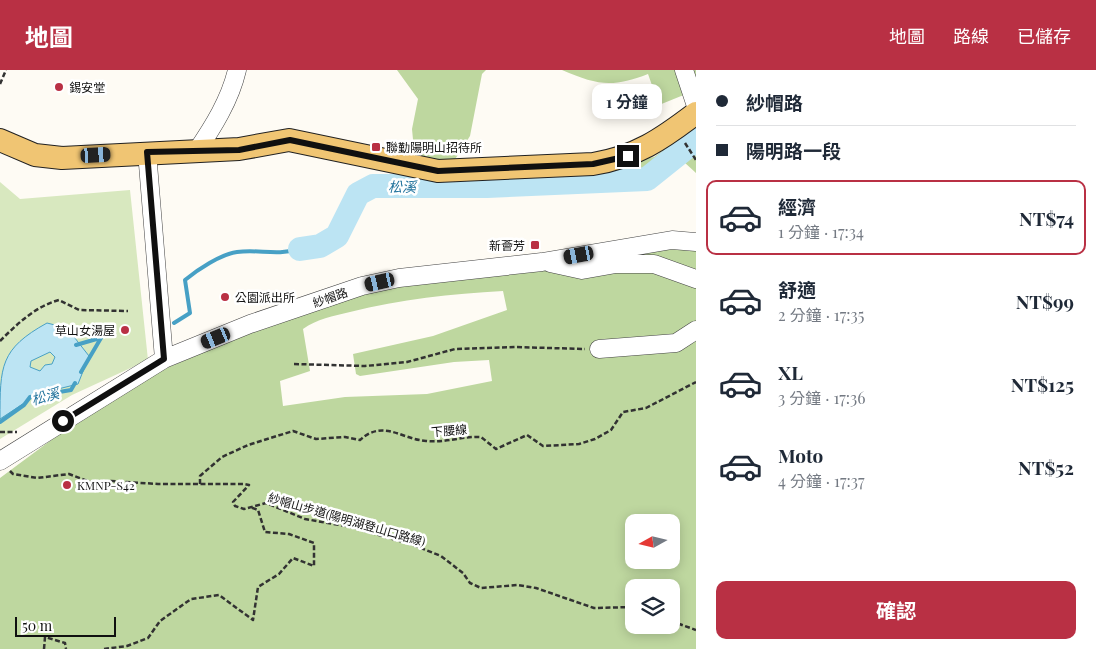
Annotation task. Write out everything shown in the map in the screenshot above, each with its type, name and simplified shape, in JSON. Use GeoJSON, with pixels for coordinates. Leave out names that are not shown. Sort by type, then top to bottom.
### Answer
{"type":"FeatureCollection","features":[{"type":"Feature","properties":{"kind":"main road"},"geometry":{"type":"LineString","coordinates":[[0,140],[35,155],[62,158],[147,152],[239,150],[290,140],[438,171],[593,164],[618,160],[672,137],[696,113]]}},
{"type":"Feature","properties":{"kind":"street"},"geometry":{"type":"LineString","coordinates":[[196,152],[213,127],[234,82],[237,70]]}},
{"type":"Feature","properties":{"kind":"street"},"geometry":{"type":"LineString","coordinates":[[684,70],[696,106]]}},
{"type":"Feature","properties":{"kind":"street"},"geometry":{"type":"LineString","coordinates":[[147,152],[164,359]]}},
{"type":"Feature","properties":{"kind":"street","name":"紗帽路"},"geometry":{"type":"LineString","coordinates":[[3,465],[164,359],[250,324],[362,286],[447,272],[542,262],[672,240],[696,242]]}},
{"type":"Feature","properties":{"kind":"street"},"geometry":{"type":"LineString","coordinates":[[542,262],[582,270],[616,264],[654,264],[696,279]]}},
{"type":"Feature","properties":{"kind":"street"},"geometry":{"type":"LineString","coordinates":[[599,349],[676,343],[696,330]]}},
{"type":"Feature","properties":{"kind":"path"},"geometry":{"type":"LineString","coordinates":[[0,84],[6,70]]}},
{"type":"Feature","properties":{"kind":"path"},"geometry":{"type":"LineString","coordinates":[[672,137],[693,155],[696,160]]}},
{"type":"Feature","properties":{"kind":"path"},"geometry":{"type":"LineString","coordinates":[[0,340],[32,312],[54,301],[59,300],[79,310],[128,311]]}},
{"type":"Feature","properties":{"kind":"path"},"geometry":{"type":"LineString","coordinates":[[294,364],[365,366],[407,362],[455,349],[515,347],[599,349]]}},
{"type":"Feature","properties":{"kind":"path","name":"下腰線"},"geometry":{"type":"LineString","coordinates":[[200,484],[200,476],[222,457],[248,445],[293,431],[316,439],[346,438],[360,440],[370,430],[381,430],[426,441],[481,437],[496,448],[527,435],[543,446],[580,444],[595,439],[611,430],[623,412],[646,408],[696,382]]}},
{"type":"Feature","properties":{"kind":"path","name":"紗帽山步道(陽明湖登山口路線)"},"geometry":{"type":"LineString","coordinates":[[3,465],[13,474],[37,478],[69,474],[98,485],[111,481],[249,485],[233,502],[235,506],[244,509],[266,503],[304,519],[351,528],[413,545],[441,556],[458,568],[470,583],[481,588],[527,586],[594,608],[625,607]]}},
{"type":"Feature","properties":{"kind":"path"},"geometry":{"type":"LineString","coordinates":[[104,649],[127,646],[148,638],[160,620],[191,599],[219,595],[253,620],[258,587],[279,574],[293,558],[314,566],[314,543],[289,534],[265,532],[258,510],[249,507]]}},
{"type":"Feature","properties":{"kind":"path"},"geometry":{"type":"LineString","coordinates":[[680,625],[696,630]]}},
{"type":"Feature","properties":{"kind":"path"},"geometry":{"type":"LineString","coordinates":[[44,649],[45,637],[65,643],[66,649]]}},
{"type":"Feature","properties":{"kind":"green space"},"geometry":{"type":"Polygon","coordinates":[[[397,70],[486,70],[482,74],[470,136],[452,164],[425,159],[414,150],[412,129],[418,99],[397,70]]]}},
{"type":"Feature","properties":{"kind":"green space"},"geometry":{"type":"Polygon","coordinates":[[[562,70],[696,70],[696,90],[659,105],[648,74],[624,81],[605,83],[585,79],[562,70]]]}},
{"type":"Feature","properties":{"kind":"green space"},"geometry":{"type":"Polygon","coordinates":[[[696,127],[696,173],[684,162],[662,177],[619,167],[631,161],[654,157],[696,127]]]}},
{"type":"Feature","properties":{"kind":"green space"},"geometry":{"type":"Polygon","coordinates":[[[0,182],[20,199],[130,190],[148,360],[72,395],[0,439],[0,182]]]}},
{"type":"Feature","properties":{"kind":"green space"},"geometry":{"type":"Polygon","coordinates":[[[696,246],[696,649],[0,649],[0,478],[62,432],[146,377],[257,329],[364,289],[649,247],[696,246]],[[503,291],[407,300],[369,307],[320,320],[303,329],[310,371],[280,381],[283,406],[345,397],[427,394],[492,381],[489,360],[454,362],[360,376],[356,374],[353,354],[433,336],[507,310],[503,291]]]}},
{"type":"Feature","properties":{"kind":"water"},"geometry":{"type":"Polygon","coordinates":[[[47,323],[67,328],[89,356],[78,384],[38,394],[0,419],[2,372],[11,351],[31,332],[47,323]],[[50,352],[31,361],[30,367],[40,371],[45,365],[52,364],[55,357],[50,352]]]}},
{"type":"Feature","properties":{"kind":"waterway","name":"松溪"},"geometry":{"type":"LineString","coordinates":[[300,249],[320,246],[337,236],[358,194],[373,186],[487,186],[647,179],[696,140]]}},
{"type":"Feature","properties":{"kind":"waterway","name":"松溪"},"geometry":{"type":"LineString","coordinates":[[174,323],[190,313],[185,280],[210,263],[237,252],[283,252],[300,249]]}},
{"type":"Feature","properties":{"kind":"waterway","name":"松溪"},"geometry":{"type":"LineString","coordinates":[[76,345],[100,338]]}},
{"type":"Feature","properties":{"kind":"waterway","name":"松溪"},"geometry":{"type":"LineString","coordinates":[[81,372],[101,338]]}},
{"type":"Feature","properties":{"kind":"waterway","name":"松溪"},"geometry":{"type":"LineString","coordinates":[[0,422],[24,405],[30,397],[71,390],[75,383]]}},
{"type":"Feature","properties":{"kind":"place","name":"錫安堂"},"geometry":{"type":"Point","coordinates":[59,87]}},
{"type":"Feature","properties":{"kind":"place","name":"聯勤陽明山招待所"},"geometry":{"type":"Point","coordinates":[376,147]}},
{"type":"Feature","properties":{"kind":"place","name":"新薈芳"},"geometry":{"type":"Point","coordinates":[535,245]}},
{"type":"Feature","properties":{"kind":"place","name":"公園派出所"},"geometry":{"type":"Point","coordinates":[225,297]}},
{"type":"Feature","properties":{"kind":"place","name":"草山女湯屋"},"geometry":{"type":"Point","coordinates":[125,330]}},
{"type":"Feature","properties":{"kind":"place","name":"KMNP-S42"},"geometry":{"type":"Point","coordinates":[67,485]}},
{"type":"Feature","properties":{"kind":"route"},"geometry":{"type":"LineString","coordinates":[[63,421],[127,384],[164,359],[147,152],[239,150],[290,140],[383,162],[438,171],[593,164],[618,160],[628,156]]}}]}
